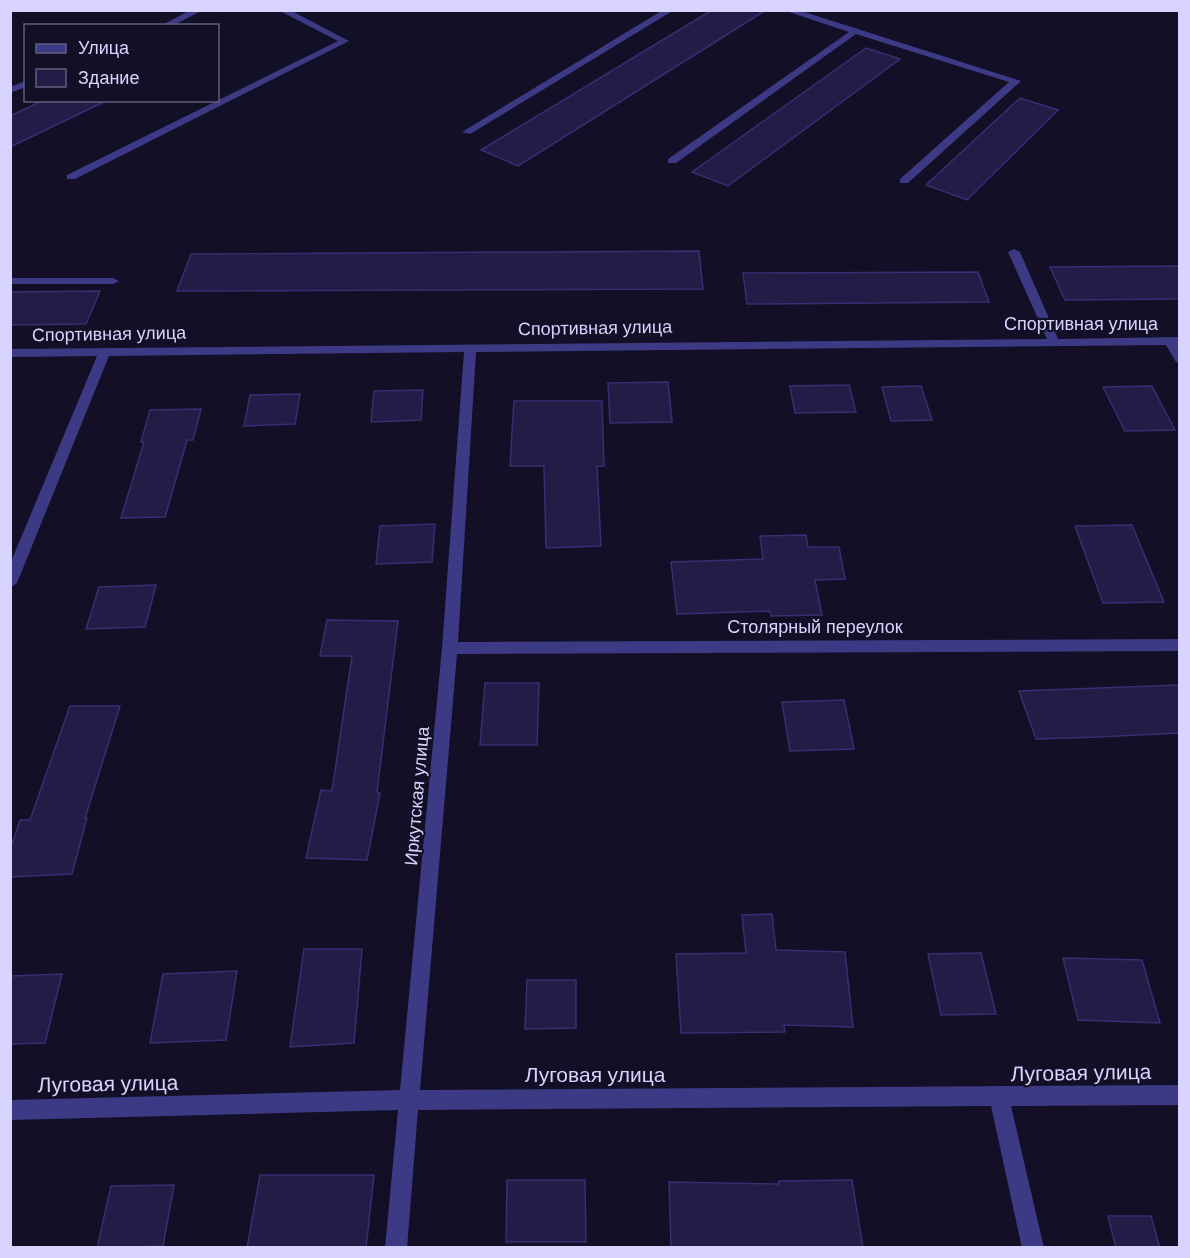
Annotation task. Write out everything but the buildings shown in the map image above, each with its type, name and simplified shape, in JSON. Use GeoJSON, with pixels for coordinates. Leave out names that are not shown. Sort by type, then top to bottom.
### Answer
{"type":"FeatureCollection","features":[{"type":"Feature","properties":{"kind":"street"},"geometry":{"type":"LineString","coordinates":[[168,24],[199,10]]}},
{"type":"Feature","properties":{"kind":"street"},"geometry":{"type":"LineString","coordinates":[[71,177],[345,41],[282,10]]}},
{"type":"Feature","properties":{"kind":"street"},"geometry":{"type":"LineString","coordinates":[[467,132],[670,10]]}},
{"type":"Feature","properties":{"kind":"street"},"geometry":{"type":"LineString","coordinates":[[787,10],[853,33],[1016,81],[904,181]]}},
{"type":"Feature","properties":{"kind":"street"},"geometry":{"type":"LineString","coordinates":[[672,161],[853,33]]}},
{"type":"Feature","properties":{"kind":"street"},"geometry":{"type":"LineString","coordinates":[[1014,252],[1054,342]]}},
{"type":"Feature","properties":{"kind":"street"},"geometry":{"type":"LineString","coordinates":[[10,281],[113,281]]}},
{"type":"Feature","properties":{"kind":"street"},"geometry":{"type":"LineString","coordinates":[[1175,341],[1179,359]]}},
{"type":"Feature","properties":{"kind":"street","name":"Спортивная улица"},"geometry":{"type":"LineString","coordinates":[[10,353],[1175,341]]}},
{"type":"Feature","properties":{"kind":"street","name":"Иркутская улица"},"geometry":{"type":"LineString","coordinates":[[396,1248],[450,648],[470,348]]}},
{"type":"Feature","properties":{"kind":"street"},"geometry":{"type":"LineString","coordinates":[[10,583],[104,353]]}},
{"type":"Feature","properties":{"kind":"street","name":"Столярный переулок"},"geometry":{"type":"LineString","coordinates":[[450,648],[1179,645]]}},
{"type":"Feature","properties":{"kind":"street","name":"Луговая улица"},"geometry":{"type":"LineString","coordinates":[[10,1110],[409,1100],[999,1098],[1179,1095]]}},
{"type":"Feature","properties":{"kind":"street"},"geometry":{"type":"LineString","coordinates":[[999,1098],[1033,1248]]}}]}
